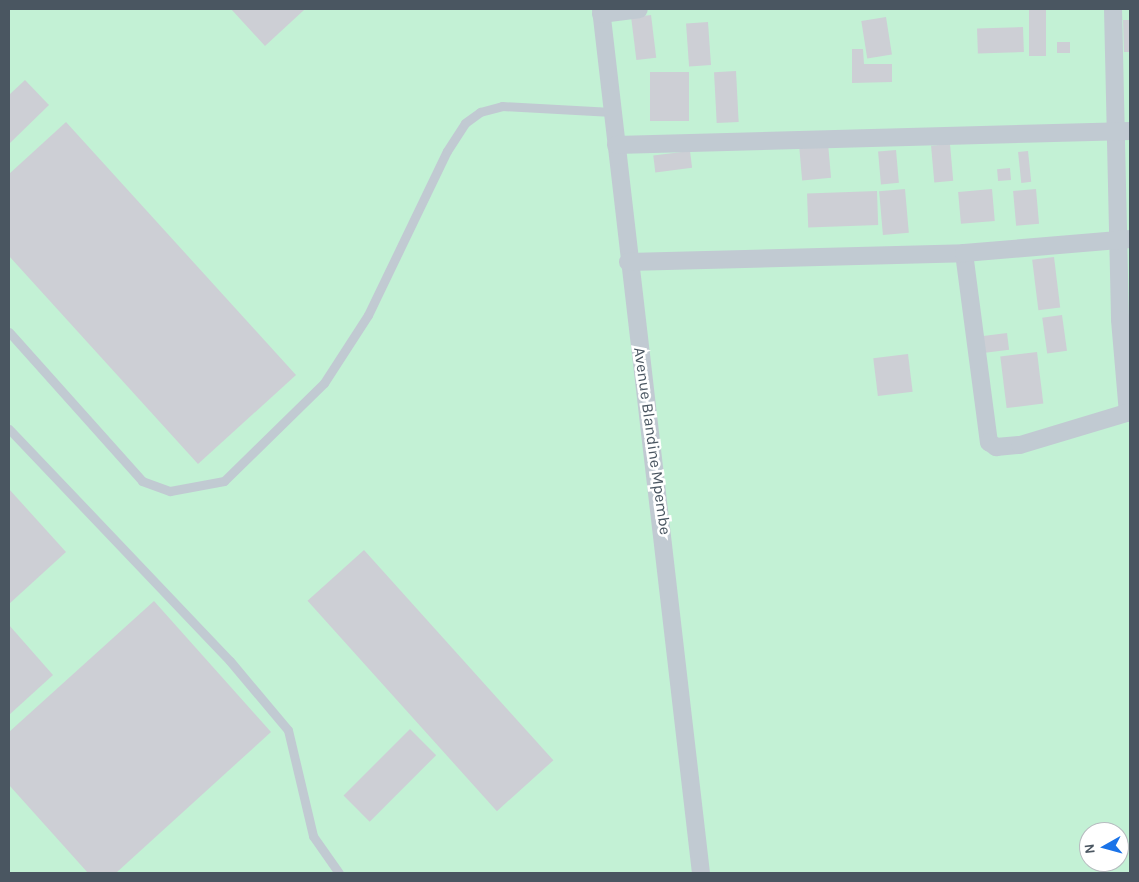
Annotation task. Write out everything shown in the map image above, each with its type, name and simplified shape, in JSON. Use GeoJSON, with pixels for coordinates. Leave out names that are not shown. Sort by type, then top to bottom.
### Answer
{"type":"FeatureCollection","features":[{"type":"Feature","properties":{"kind":"street"},"geometry":{"type":"LineString","coordinates":[[601,11],[639,9]]}},
{"type":"Feature","properties":{"kind":"street"},"geometry":{"type":"LineString","coordinates":[[964,253],[989,442],[996,447],[1020,445],[1129,412],[1124,239],[1124,132],[1112,9]]}},
{"type":"Feature","properties":{"kind":"street","name":"Avenue Blandine Mpembe"},"geometry":{"type":"LineString","coordinates":[[601,11],[628,262],[670,576],[701,873]]}},
{"type":"Feature","properties":{"kind":"street"},"geometry":{"type":"LineString","coordinates":[[616,145],[1124,132]]}},
{"type":"Feature","properties":{"kind":"street"},"geometry":{"type":"LineString","coordinates":[[628,262],[964,253],[1124,239]]}},
{"type":"Feature","properties":{"kind":"lane"},"geometry":{"type":"LineString","coordinates":[[9,332],[142,481],[170,491],[224,482],[324,383],[368,315],[446,150],[465,123],[480,112],[502,106],[612,112]]}},
{"type":"Feature","properties":{"kind":"lane"},"geometry":{"type":"LineString","coordinates":[[9,430],[230,661],[288,730],[313,836],[339,873]]}},
{"type":"Feature","properties":{"kind":"green space"},"geometry":{"type":"Polygon","coordinates":[[[9,9],[1130,9],[1130,873],[9,873],[9,9]]]}},
{"type":"Feature","properties":{"kind":"building"},"geometry":{"type":"Polygon","coordinates":[[[231,9],[303,9],[304,10],[265,46],[231,9]]]}},
{"type":"Feature","properties":{"kind":"building"},"geometry":{"type":"Polygon","coordinates":[[[1029,9],[1046,9],[1046,56],[1029,56],[1029,9]]]}},
{"type":"Feature","properties":{"kind":"building"},"geometry":{"type":"Polygon","coordinates":[[[651,15],[656,58],[636,60],[631,17],[651,15]]]}},
{"type":"Feature","properties":{"kind":"building"},"geometry":{"type":"Polygon","coordinates":[[[886,17],[892,55],[867,58],[861,21],[886,17]]]}},
{"type":"Feature","properties":{"kind":"building"},"geometry":{"type":"Polygon","coordinates":[[[1123,20],[1130,20],[1130,52],[1124,52],[1123,20]]]}},
{"type":"Feature","properties":{"kind":"building"},"geometry":{"type":"Polygon","coordinates":[[[708,22],[711,65],[689,66],[686,24],[708,22]]]}},
{"type":"Feature","properties":{"kind":"building"},"geometry":{"type":"Polygon","coordinates":[[[1023,27],[1024,52],[978,54],[977,29],[1023,27]]]}},
{"type":"Feature","properties":{"kind":"building"},"geometry":{"type":"Polygon","coordinates":[[[1057,42],[1070,42],[1070,53],[1057,53],[1057,42]]]}},
{"type":"Feature","properties":{"kind":"building"},"geometry":{"type":"Polygon","coordinates":[[[852,49],[863,49],[864,64],[892,64],[892,82],[852,83],[852,49]]]}},
{"type":"Feature","properties":{"kind":"building"},"geometry":{"type":"Polygon","coordinates":[[[736,71],[739,122],[717,123],[714,72],[736,71]]]}},
{"type":"Feature","properties":{"kind":"building"},"geometry":{"type":"Polygon","coordinates":[[[650,72],[689,72],[689,121],[650,121],[650,72]]]}},
{"type":"Feature","properties":{"kind":"building"},"geometry":{"type":"Polygon","coordinates":[[[25,80],[49,105],[9,144],[9,95],[25,80]]]}},
{"type":"Feature","properties":{"kind":"building"},"geometry":{"type":"Polygon","coordinates":[[[66,122],[296,375],[198,464],[9,256],[9,174],[66,122]]]}},
{"type":"Feature","properties":{"kind":"building"},"geometry":{"type":"Polygon","coordinates":[[[828,143],[831,178],[802,180],[799,146],[828,143]]]}},
{"type":"Feature","properties":{"kind":"building"},"geometry":{"type":"Polygon","coordinates":[[[950,144],[953,181],[934,183],[931,146],[950,144]]]}},
{"type":"Feature","properties":{"kind":"building"},"geometry":{"type":"Polygon","coordinates":[[[896,150],[899,183],[881,184],[878,152],[896,150]]]}},
{"type":"Feature","properties":{"kind":"building"},"geometry":{"type":"Polygon","coordinates":[[[690,151],[692,168],[655,172],[653,156],[690,151]]]}},
{"type":"Feature","properties":{"kind":"building"},"geometry":{"type":"Polygon","coordinates":[[[1028,151],[1031,182],[1021,183],[1018,152],[1028,151]]]}},
{"type":"Feature","properties":{"kind":"building"},"geometry":{"type":"Polygon","coordinates":[[[1010,168],[1011,180],[998,181],[997,169],[1010,168]]]}},
{"type":"Feature","properties":{"kind":"building"},"geometry":{"type":"Polygon","coordinates":[[[905,189],[909,233],[883,235],[879,191],[905,189]]]}},
{"type":"Feature","properties":{"kind":"building"},"geometry":{"type":"Polygon","coordinates":[[[992,189],[995,221],[961,224],[958,192],[992,189]]]}},
{"type":"Feature","properties":{"kind":"building"},"geometry":{"type":"Polygon","coordinates":[[[1036,189],[1039,224],[1016,226],[1013,191],[1036,189]]]}},
{"type":"Feature","properties":{"kind":"building"},"geometry":{"type":"Polygon","coordinates":[[[877,191],[878,225],[808,227],[807,193],[877,191]]]}},
{"type":"Feature","properties":{"kind":"building"},"geometry":{"type":"Polygon","coordinates":[[[1054,257],[1060,308],[1038,310],[1032,260],[1054,257]]]}},
{"type":"Feature","properties":{"kind":"building"},"geometry":{"type":"Polygon","coordinates":[[[1062,315],[1067,351],[1047,353],[1042,318],[1062,315]]]}},
{"type":"Feature","properties":{"kind":"building"},"geometry":{"type":"Polygon","coordinates":[[[1007,333],[1009,350],[985,353],[983,336],[1007,333]]]}},
{"type":"Feature","properties":{"kind":"building"},"geometry":{"type":"Polygon","coordinates":[[[1037,352],[1043,404],[1007,408],[1000,357],[1037,352]]]}},
{"type":"Feature","properties":{"kind":"building"},"geometry":{"type":"Polygon","coordinates":[[[908,354],[913,392],[878,396],[873,358],[908,354]]]}},
{"type":"Feature","properties":{"kind":"building"},"geometry":{"type":"Polygon","coordinates":[[[9,489],[66,552],[9,604],[9,489]]]}},
{"type":"Feature","properties":{"kind":"building"},"geometry":{"type":"Polygon","coordinates":[[[364,550],[553,760],[497,811],[308,601],[364,550]]]}},
{"type":"Feature","properties":{"kind":"building"},"geometry":{"type":"Polygon","coordinates":[[[154,601],[271,732],[116,873],[88,873],[9,785],[9,732],[154,601]]]}},
{"type":"Feature","properties":{"kind":"building"},"geometry":{"type":"Polygon","coordinates":[[[9,625],[53,675],[9,715],[9,625]]]}},
{"type":"Feature","properties":{"kind":"building"},"geometry":{"type":"Polygon","coordinates":[[[410,729],[436,755],[370,822],[344,795],[410,729]]]}}]}
